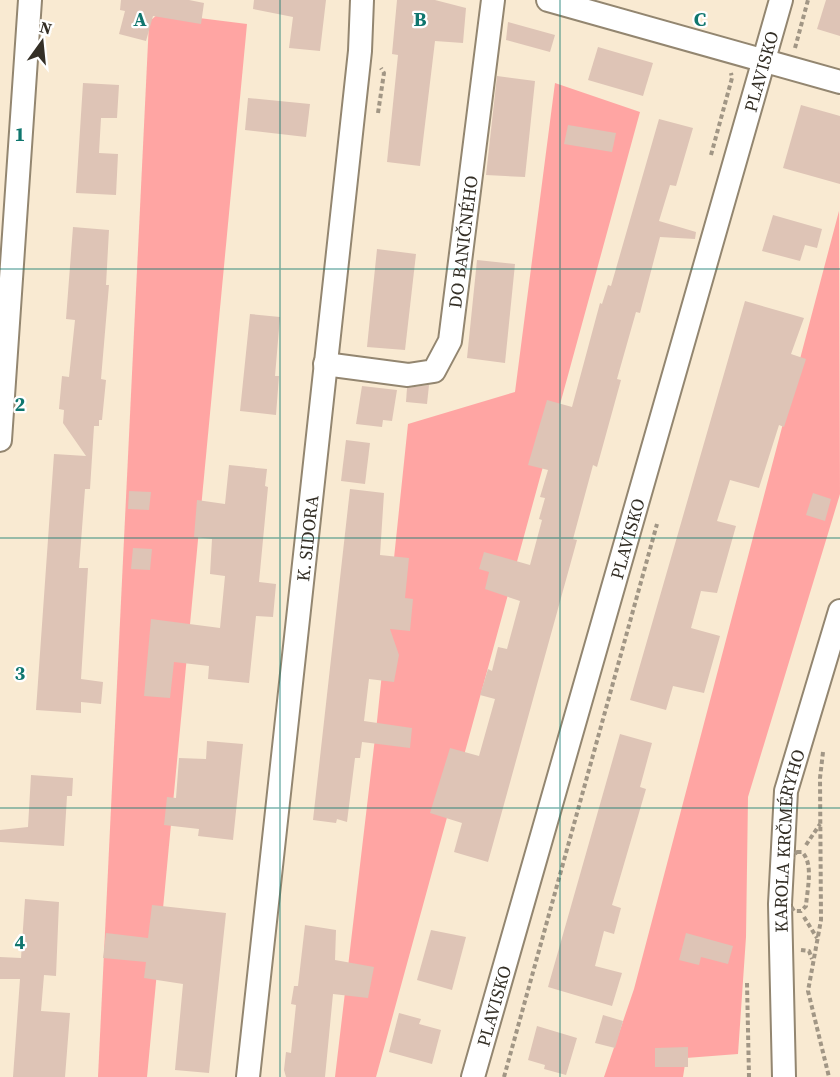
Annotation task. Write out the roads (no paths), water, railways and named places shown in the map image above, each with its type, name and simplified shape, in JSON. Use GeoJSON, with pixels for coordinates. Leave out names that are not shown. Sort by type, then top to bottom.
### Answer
{"type":"FeatureCollection","features":[{"type":"Feature","properties":{"kind":"street"},"geometry":{"type":"LineString","coordinates":[[0,440],[30,0]]}},
{"type":"Feature","properties":{"kind":"street","name":"K. SIDORA"},"geometry":{"type":"LineString","coordinates":[[248,1077],[360,51],[362,0]]}},
{"type":"Feature","properties":{"kind":"street","name":"DO BANIČNÉHO"},"geometry":{"type":"LineString","coordinates":[[325,364],[408,375],[434,371],[450,341],[493,0]]}},
{"type":"Feature","properties":{"kind":"street"},"geometry":{"type":"LineString","coordinates":[[548,0],[840,82]]}},
{"type":"Feature","properties":{"kind":"street","name":"PLAVISKO"},"geometry":{"type":"LineString","coordinates":[[473,1077],[781,0]]}},
{"type":"Feature","properties":{"kind":"street","name":"KAROLA KRČMÉRYHO"},"geometry":{"type":"LineString","coordinates":[[784,1077],[780,904],[786,791],[840,611]]}}]}
